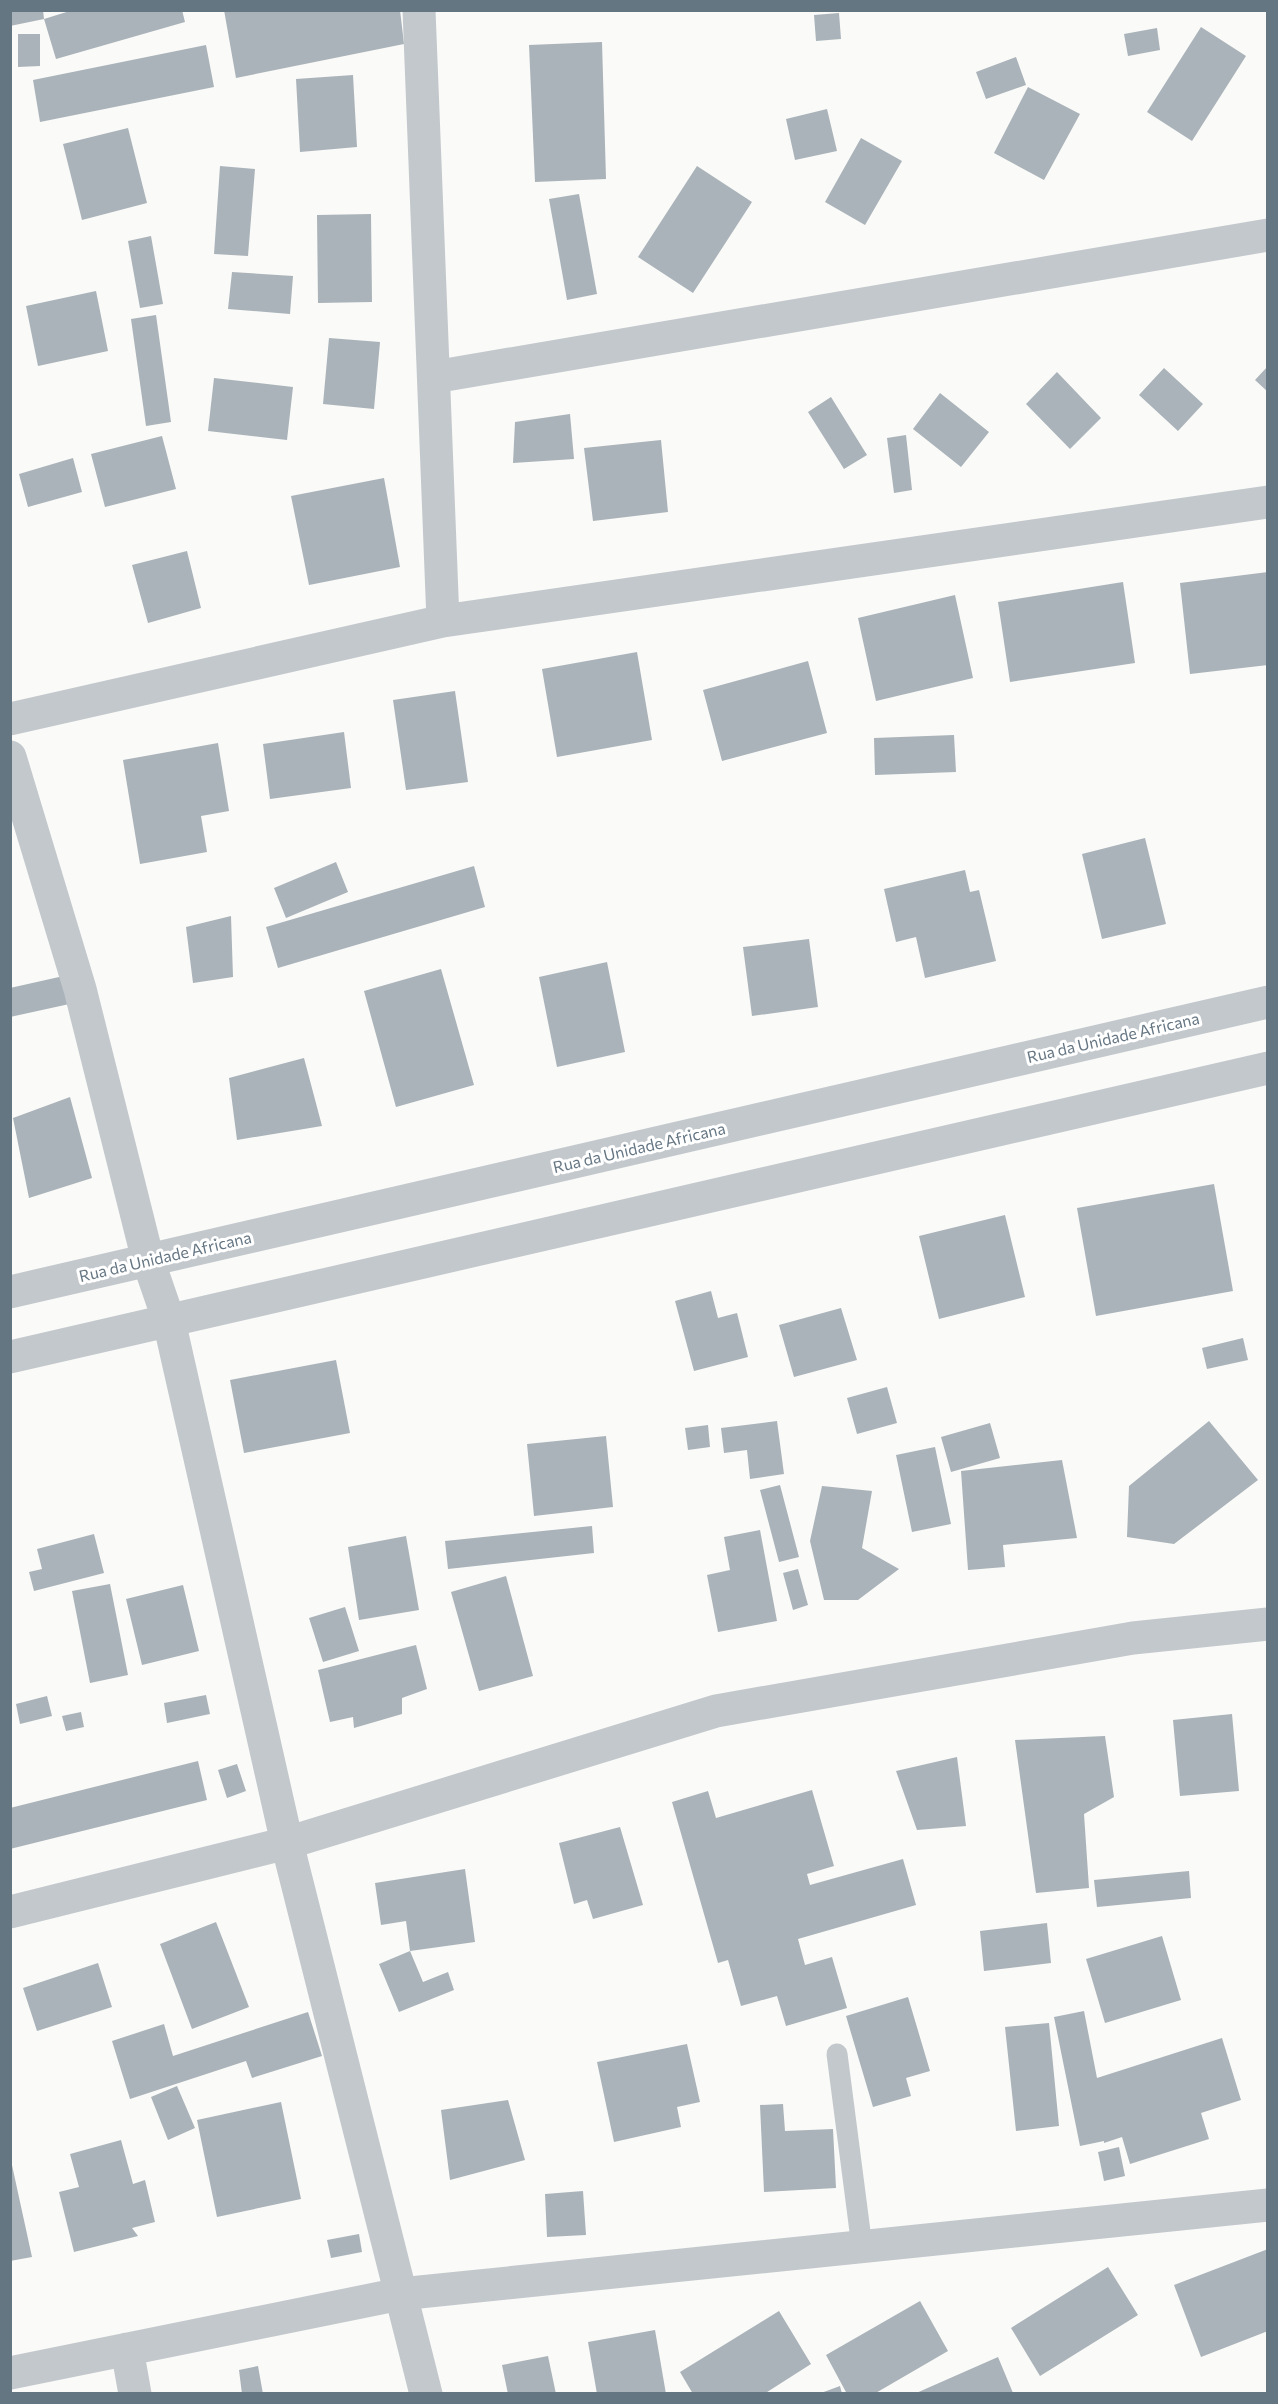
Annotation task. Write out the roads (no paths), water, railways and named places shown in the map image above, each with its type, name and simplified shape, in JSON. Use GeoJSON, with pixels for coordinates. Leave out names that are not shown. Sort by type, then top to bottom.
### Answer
{"type":"FeatureCollection","features":[{"type":"Feature","properties":{"kind":"street"},"geometry":{"type":"LineString","coordinates":[[419,10],[442,621]]}},
{"type":"Feature","properties":{"kind":"street"},"geometry":{"type":"LineString","coordinates":[[434,376],[1268,235]]}},
{"type":"Feature","properties":{"kind":"street"},"geometry":{"type":"LineString","coordinates":[[10,719],[442,621],[1268,502]]}},
{"type":"Feature","properties":{"kind":"street"},"geometry":{"type":"LineString","coordinates":[[10,757],[80,989],[148,1260],[169,1321],[287,1843],[426,2394]]}},
{"type":"Feature","properties":{"kind":"street","name":"Rua da Unidade Africana"},"geometry":{"type":"LineString","coordinates":[[10,1292],[1268,1002]]}},
{"type":"Feature","properties":{"kind":"street"},"geometry":{"type":"LineString","coordinates":[[10,1357],[1268,1068]]}},
{"type":"Feature","properties":{"kind":"street"},"geometry":{"type":"LineString","coordinates":[[10,1912],[287,1843],[716,1711],[1133,1638],[1268,1624]]}},
{"type":"Feature","properties":{"kind":"street"},"geometry":{"type":"LineString","coordinates":[[10,2373],[400,2294],[1268,2205]]}},
{"type":"Feature","properties":{"kind":"street"},"geometry":{"type":"LineString","coordinates":[[127,2349],[135,2394]]}},
{"type":"Feature","properties":{"kind":"lane"},"geometry":{"type":"LineString","coordinates":[[837,2054],[862,2247]]}}]}
